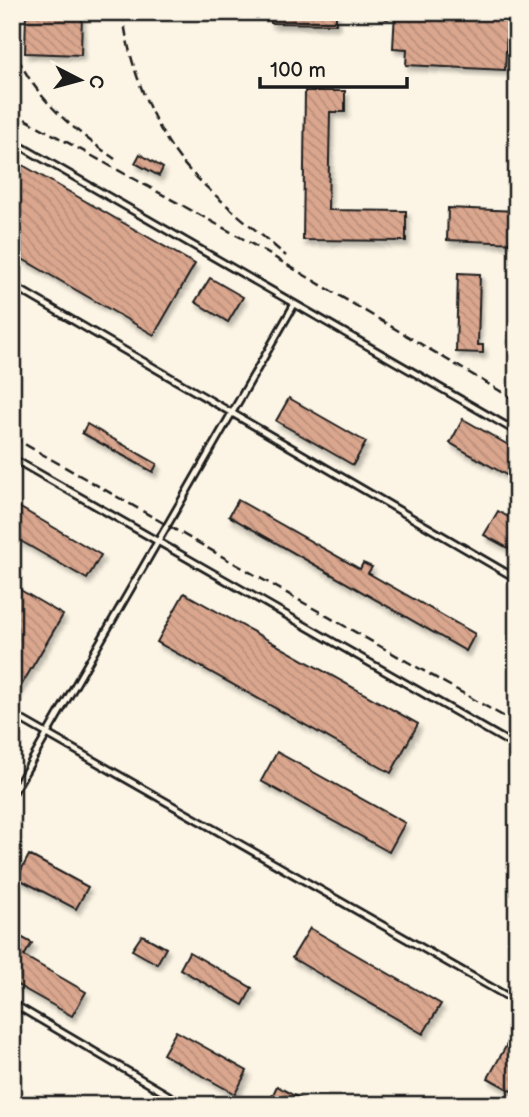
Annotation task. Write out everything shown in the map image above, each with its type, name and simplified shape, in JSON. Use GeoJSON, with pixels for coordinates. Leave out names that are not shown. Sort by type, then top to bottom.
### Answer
{"type":"FeatureCollection","features":[{"type":"Feature","properties":{"kind":"lane"},"geometry":{"type":"LineString","coordinates":[[12,141],[517,432]]}},
{"type":"Feature","properties":{"kind":"lane"},"geometry":{"type":"LineString","coordinates":[[12,285],[517,579]]}},
{"type":"Feature","properties":{"kind":"lane"},"geometry":{"type":"LineString","coordinates":[[12,796],[293,305]]}},
{"type":"Feature","properties":{"kind":"lane"},"geometry":{"type":"LineString","coordinates":[[12,458],[517,747]]}},
{"type":"Feature","properties":{"kind":"lane"},"geometry":{"type":"LineString","coordinates":[[12,715],[517,1002]]}},
{"type":"Feature","properties":{"kind":"lane"},"geometry":{"type":"LineString","coordinates":[[12,1003],[185,1105]]}},
{"type":"Feature","properties":{"kind":"building"},"geometry":{"type":"Polygon","coordinates":[[[26,12],[82,12],[81,55],[25,53],[26,12]]]}},
{"type":"Feature","properties":{"kind":"building"},"geometry":{"type":"Polygon","coordinates":[[[271,12],[336,12],[336,24],[271,23],[271,12]]]}},
{"type":"Feature","properties":{"kind":"building"},"geometry":{"type":"Polygon","coordinates":[[[395,12],[508,12],[505,70],[406,65],[407,49],[393,48],[395,12]]]}},
{"type":"Feature","properties":{"kind":"building"},"geometry":{"type":"Polygon","coordinates":[[[305,91],[345,91],[345,112],[330,112],[328,210],[406,211],[406,241],[303,240],[305,91]]]}},
{"type":"Feature","properties":{"kind":"building"},"geometry":{"type":"Polygon","coordinates":[[[140,154],[163,168],[159,176],[135,163],[140,154]]]}},
{"type":"Feature","properties":{"kind":"building"},"geometry":{"type":"Polygon","coordinates":[[[12,159],[195,264],[154,335],[12,253],[12,159]]]}},
{"type":"Feature","properties":{"kind":"building"},"geometry":{"type":"Polygon","coordinates":[[[448,208],[517,211],[517,243],[447,240],[448,208]]]}},
{"type":"Feature","properties":{"kind":"building"},"geometry":{"type":"Polygon","coordinates":[[[458,273],[480,274],[478,345],[483,345],[483,353],[456,352],[458,273]]]}},
{"type":"Feature","properties":{"kind":"building"},"geometry":{"type":"Polygon","coordinates":[[[210,278],[243,297],[228,322],[195,302],[210,278]]]}},
{"type":"Feature","properties":{"kind":"building"},"geometry":{"type":"Polygon","coordinates":[[[289,398],[366,442],[353,465],[276,421],[289,398]]]}},
{"type":"Feature","properties":{"kind":"building"},"geometry":{"type":"Polygon","coordinates":[[[463,419],[517,450],[517,481],[450,443],[463,419]]]}},
{"type":"Feature","properties":{"kind":"building"},"geometry":{"type":"Polygon","coordinates":[[[87,424],[157,464],[153,472],[82,433],[87,424]]]}},
{"type":"Feature","properties":{"kind":"building"},"geometry":{"type":"Polygon","coordinates":[[[238,500],[360,569],[363,563],[372,567],[368,573],[475,634],[466,651],[229,516],[238,500]]]}},
{"type":"Feature","properties":{"kind":"building"},"geometry":{"type":"Polygon","coordinates":[[[12,503],[101,555],[87,579],[12,536],[12,503]]]}},
{"type":"Feature","properties":{"kind":"building"},"geometry":{"type":"Polygon","coordinates":[[[498,511],[517,522],[517,553],[484,535],[498,511]]]}},
{"type":"Feature","properties":{"kind":"building"},"geometry":{"type":"Polygon","coordinates":[[[12,585],[63,615],[15,696],[12,694],[12,585]]]}},
{"type":"Feature","properties":{"kind":"building"},"geometry":{"type":"Polygon","coordinates":[[[184,593],[418,724],[391,773],[157,642],[184,593]]]}},
{"type":"Feature","properties":{"kind":"building"},"geometry":{"type":"Polygon","coordinates":[[[277,752],[405,823],[389,852],[261,781],[277,752]]]}},
{"type":"Feature","properties":{"kind":"building"},"geometry":{"type":"Polygon","coordinates":[[[29,855],[88,887],[76,909],[17,878],[29,855]]]}},
{"type":"Feature","properties":{"kind":"building"},"geometry":{"type":"Polygon","coordinates":[[[310,928],[441,1004],[423,1034],[292,958],[310,928]]]}},
{"type":"Feature","properties":{"kind":"building"},"geometry":{"type":"Polygon","coordinates":[[[12,932],[32,943],[24,956],[86,992],[72,1016],[12,982],[12,932]]]}},
{"type":"Feature","properties":{"kind":"building"},"geometry":{"type":"Polygon","coordinates":[[[142,935],[166,948],[157,964],[132,950],[142,935]]]}},
{"type":"Feature","properties":{"kind":"building"},"geometry":{"type":"Polygon","coordinates":[[[189,952],[252,988],[243,1005],[180,969],[189,952]]]}},
{"type":"Feature","properties":{"kind":"building"},"geometry":{"type":"Polygon","coordinates":[[[176,1031],[247,1071],[235,1094],[163,1054],[176,1031]]]}},
{"type":"Feature","properties":{"kind":"building"},"geometry":{"type":"Polygon","coordinates":[[[509,1041],[517,1046],[517,1094],[488,1078],[509,1041]]]}},
{"type":"Feature","properties":{"kind":"building"},"geometry":{"type":"Polygon","coordinates":[[[277,1086],[311,1105],[268,1105],[277,1086]]]}},
{"type":"Feature","properties":{"kind":"railway"},"geometry":{"type":"LineString","coordinates":[[123,12],[130,54],[137,76],[167,140],[204,185],[286,256]]}},
{"type":"Feature","properties":{"kind":"railway"},"geometry":{"type":"LineString","coordinates":[[12,43],[30,79],[54,109],[115,159]]}},
{"type":"Feature","properties":{"kind":"railway"},"geometry":{"type":"LineString","coordinates":[[12,112],[240,237],[517,401]]}},
{"type":"Feature","properties":{"kind":"railway"},"geometry":{"type":"LineString","coordinates":[[12,437],[517,724]]}}]}
